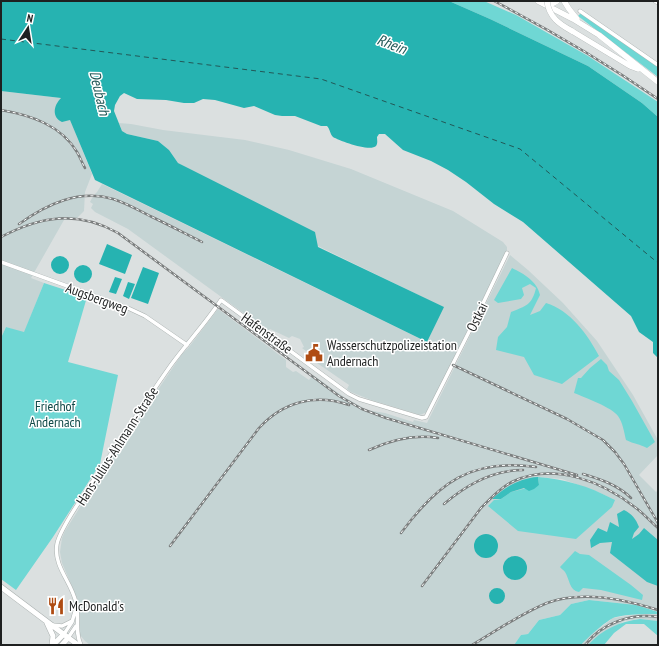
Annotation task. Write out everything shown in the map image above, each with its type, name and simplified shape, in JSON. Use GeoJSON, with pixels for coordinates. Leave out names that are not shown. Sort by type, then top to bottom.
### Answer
{"type":"FeatureCollection","features":[{"type":"Feature","properties":{"kind":"main road"},"geometry":{"type":"LineString","coordinates":[[538,1],[548,3],[599,35],[658,82]]}},
{"type":"Feature","properties":{"kind":"main road"},"geometry":{"type":"LineString","coordinates":[[548,3],[557,1]]}},
{"type":"Feature","properties":{"kind":"main road"},"geometry":{"type":"LineString","coordinates":[[564,1],[571,13],[581,23]]}},
{"type":"Feature","properties":{"kind":"main road"},"geometry":{"type":"LineString","coordinates":[[548,3],[549,10],[554,19],[561,24],[630,66],[644,71]]}},
{"type":"Feature","properties":{"kind":"street"},"geometry":{"type":"LineString","coordinates":[[580,11],[658,65]]}},
{"type":"Feature","properties":{"kind":"street","name":"Ostkai"},"geometry":{"type":"LineString","coordinates":[[419,418],[426,417],[507,254]]}},
{"type":"Feature","properties":{"kind":"street","name":"Augsbergweg"},"geometry":{"type":"LineString","coordinates":[[1,262],[134,311],[145,316],[187,345]]}},
{"type":"Feature","properties":{"kind":"street","name":"Hafenstraße"},"geometry":{"type":"LineString","coordinates":[[221,300],[349,394],[359,399],[419,418]]}},
{"type":"Feature","properties":{"kind":"street","name":"Hans-Julius-Ahlmann-Straße"},"geometry":{"type":"LineString","coordinates":[[79,645],[76,625],[78,616],[77,605],[74,595],[62,572],[58,559],[57,548],[60,535],[86,492],[142,408],[221,300]]}},
{"type":"Feature","properties":{"kind":"street"},"geometry":{"type":"LineString","coordinates":[[1,587],[79,645]]}},
{"type":"Feature","properties":{"kind":"street"},"geometry":{"type":"LineString","coordinates":[[62,645],[73,620],[77,605]]}},
{"type":"Feature","properties":{"kind":"street"},"geometry":{"type":"LineString","coordinates":[[49,623],[62,626],[73,620]]}},
{"type":"Feature","properties":{"kind":"street"},"geometry":{"type":"LineString","coordinates":[[49,623],[53,645],[66,636]]}},
{"type":"Feature","properties":{"kind":"street","name":"Hans-Julius-Ahlmann-Straße"},"geometry":{"type":"LineString","coordinates":[[66,636],[76,625]]}},
{"type":"Feature","properties":{"kind":"shaded area"},"geometry":{"type":"Polygon","coordinates":[[[1,91],[61,98],[55,110],[56,116],[70,119],[92,174],[85,192],[84,211],[75,220],[64,220],[31,278],[44,283],[24,333],[6,327],[1,338],[1,91]]]}},
{"type":"Feature","properties":{"kind":"shaded area"},"geometry":{"type":"Polygon","coordinates":[[[119,123],[245,140],[289,150],[351,169],[453,211],[503,242],[507,247],[507,250],[427,412],[420,415],[371,400],[351,392],[347,389],[349,385],[317,363],[318,360],[302,348],[304,347],[300,339],[292,336],[289,338],[270,329],[268,331],[128,229],[95,212],[91,208],[93,204],[90,202],[102,184],[427,342],[443,307],[318,246],[178,163],[169,150],[158,141],[127,134],[122,131],[119,123]]]}},
{"type":"Feature","properties":{"kind":"shaded area"},"geometry":{"type":"Polygon","coordinates":[[[510,255],[563,303],[597,341],[633,395],[658,440],[658,455],[639,475],[656,492],[658,490],[658,612],[636,605],[589,600],[571,604],[560,615],[539,620],[528,634],[521,635],[514,645],[90,645],[80,635],[79,603],[62,563],[60,552],[62,538],[99,477],[182,354],[218,309],[286,360],[286,367],[293,372],[296,371],[309,380],[313,375],[344,397],[367,410],[385,413],[413,422],[414,420],[427,423],[510,255]],[[538,477],[534,489],[494,500],[613,499],[562,479],[538,477]],[[484,534],[477,538],[475,542],[495,554],[498,549],[498,544],[484,534]]]}},
{"type":"Feature","properties":{"kind":"shaded area"},"geometry":{"type":"Polygon","coordinates":[[[538,477],[539,485],[534,489],[529,491],[524,488],[511,492],[501,499],[492,499],[519,481],[538,477]]]}},
{"type":"Feature","properties":{"kind":"shaded area"},"geometry":{"type":"Polygon","coordinates":[[[624,510],[633,517],[639,527],[634,533],[632,539],[644,528],[658,540],[658,586],[647,582],[610,553],[612,542],[600,543],[591,548],[590,540],[598,528],[607,532],[610,522],[619,527],[617,514],[624,510]]]}},
{"type":"Feature","properties":{"kind":"shaded area"},"geometry":{"type":"Polygon","coordinates":[[[640,614],[658,614],[658,621],[640,619],[624,621],[588,645],[581,645],[586,639],[613,618],[640,614]]]}},
{"type":"Feature","properties":{"kind":"green space"},"geometry":{"type":"Polygon","coordinates":[[[449,1],[484,1],[516,15],[588,56],[658,102],[658,117],[642,103],[588,66],[449,1]]]}},
{"type":"Feature","properties":{"kind":"green space"},"geometry":{"type":"Polygon","coordinates":[[[581,13],[658,66],[658,77],[578,16],[581,13]]]}},
{"type":"Feature","properties":{"kind":"green space"},"geometry":{"type":"Polygon","coordinates":[[[512,268],[529,278],[536,286],[540,295],[530,315],[540,311],[546,303],[555,306],[577,324],[584,332],[599,356],[562,384],[534,375],[524,357],[496,350],[498,337],[507,327],[511,312],[528,304],[533,298],[536,288],[530,284],[522,288],[524,295],[521,299],[498,303],[494,300],[512,268]]]}},
{"type":"Feature","properties":{"kind":"green space","name":"Friedhof Andernach"},"geometry":{"type":"Polygon","coordinates":[[[44,283],[87,297],[68,362],[118,375],[100,464],[53,537],[16,590],[1,579],[1,338],[6,327],[24,332],[44,283]]]}},
{"type":"Feature","properties":{"kind":"green space"},"geometry":{"type":"Polygon","coordinates":[[[601,359],[607,365],[609,371],[619,380],[655,442],[647,448],[626,440],[621,422],[615,413],[598,403],[574,393],[578,378],[581,378],[601,359]]]}},
{"type":"Feature","properties":{"kind":"green space"},"geometry":{"type":"Polygon","coordinates":[[[538,477],[558,479],[576,484],[595,490],[615,500],[612,507],[576,539],[518,531],[488,506],[494,500],[501,499],[511,492],[539,485],[538,477]]]}},
{"type":"Feature","properties":{"kind":"green space"},"geometry":{"type":"Polygon","coordinates":[[[575,551],[580,554],[589,555],[631,585],[643,595],[642,600],[601,590],[583,588],[579,592],[573,589],[567,575],[560,567],[575,551]]]}},
{"type":"Feature","properties":{"kind":"green space"},"geometry":{"type":"Polygon","coordinates":[[[589,600],[636,605],[658,612],[658,614],[629,615],[613,618],[596,630],[581,645],[514,645],[521,635],[528,634],[539,620],[560,615],[571,604],[589,600]]]}},
{"type":"Feature","properties":{"kind":"green space"},"geometry":{"type":"Polygon","coordinates":[[[640,619],[658,621],[658,636],[644,624],[626,624],[614,633],[604,645],[588,645],[594,639],[618,624],[640,619]]]}},
{"type":"Feature","properties":{"kind":"water"},"geometry":{"type":"Polygon","coordinates":[[[1,1],[449,1],[588,66],[642,103],[658,117],[658,358],[653,353],[653,342],[639,332],[631,316],[523,222],[494,204],[448,170],[431,161],[403,150],[385,134],[379,134],[377,137],[376,146],[373,148],[362,147],[333,137],[327,126],[321,126],[295,116],[275,115],[254,106],[244,108],[215,100],[203,99],[194,103],[184,103],[166,100],[137,99],[124,93],[120,96],[115,105],[114,111],[122,131],[127,134],[158,141],[169,150],[178,163],[315,232],[318,247],[444,307],[427,342],[95,180],[70,120],[62,122],[56,117],[55,107],[61,98],[1,91],[1,1]]]}},
{"type":"Feature","properties":{"kind":"water"},"geometry":{"type":"Polygon","coordinates":[[[107,244],[132,255],[125,274],[99,264],[107,244]]]}},
{"type":"Feature","properties":{"kind":"water"},"geometry":{"type":"Polygon","coordinates":[[[60,256],[66,259],[69,265],[66,271],[60,274],[54,271],[51,265],[54,259],[60,256]]]}},
{"type":"Feature","properties":{"kind":"water"},"geometry":{"type":"Polygon","coordinates":[[[79,265],[87,265],[92,270],[90,281],[87,283],[79,283],[74,278],[74,270],[79,265]]]}},
{"type":"Feature","properties":{"kind":"water"},"geometry":{"type":"Polygon","coordinates":[[[143,267],[159,273],[148,304],[131,298],[143,267]]]}},
{"type":"Feature","properties":{"kind":"water"},"geometry":{"type":"Polygon","coordinates":[[[115,277],[122,279],[116,294],[109,292],[115,277]]]}},
{"type":"Feature","properties":{"kind":"water"},"geometry":{"type":"Polygon","coordinates":[[[128,282],[135,284],[129,299],[123,296],[128,282]]]}},
{"type":"Feature","properties":{"kind":"water"},"geometry":{"type":"Polygon","coordinates":[[[486,534],[491,535],[497,541],[497,551],[491,557],[486,558],[481,557],[475,551],[474,546],[475,541],[481,535],[486,534]]]}},
{"type":"Feature","properties":{"kind":"water"},"geometry":{"type":"Polygon","coordinates":[[[515,556],[520,557],[526,563],[526,573],[520,579],[515,580],[510,579],[504,573],[503,568],[504,563],[510,557],[515,556]]]}},
{"type":"Feature","properties":{"kind":"water"},"geometry":{"type":"Polygon","coordinates":[[[494,588],[500,588],[505,593],[503,602],[500,604],[494,604],[489,599],[489,593],[494,588]]]}},
{"type":"Feature","properties":{"kind":"ferry route"},"geometry":{"type":"LineString","coordinates":[[1,39],[321,79],[520,149],[658,263]]}},
{"type":"Feature","properties":{"kind":"railway"},"geometry":{"type":"LineString","coordinates":[[494,1],[578,47],[658,99]]}},
{"type":"Feature","properties":{"kind":"railway"},"geometry":{"type":"LineString","coordinates":[[1,110],[34,118],[54,128],[77,152],[85,168]]}},
{"type":"Feature","properties":{"kind":"railway"},"geometry":{"type":"LineString","coordinates":[[19,224],[41,210],[64,200],[76,197],[100,196],[113,199],[127,205],[202,242]]}},
{"type":"Feature","properties":{"kind":"railway"},"geometry":{"type":"LineString","coordinates":[[1,237],[30,224],[59,218],[88,221],[103,226],[118,233],[339,396],[362,409],[386,418],[577,475]]}},
{"type":"Feature","properties":{"kind":"railway"},"geometry":{"type":"LineString","coordinates":[[453,365],[567,419],[603,440],[624,464],[658,523]]}},
{"type":"Feature","properties":{"kind":"railway"},"geometry":{"type":"LineString","coordinates":[[170,546],[259,428],[268,419],[289,406],[300,402],[324,400],[336,401],[349,405]]}},
{"type":"Feature","properties":{"kind":"railway"},"geometry":{"type":"LineString","coordinates":[[369,450],[386,443],[411,437],[438,438]]}},
{"type":"Feature","properties":{"kind":"railway"},"geometry":{"type":"LineString","coordinates":[[401,533],[429,500],[458,478],[474,471],[493,466],[513,465],[536,467]]}},
{"type":"Feature","properties":{"kind":"railway"},"geometry":{"type":"LineString","coordinates":[[444,504],[452,497],[480,480],[501,473],[523,470]]}},
{"type":"Feature","properties":{"kind":"railway"},"geometry":{"type":"LineString","coordinates":[[422,586],[481,508],[505,486],[514,481],[530,476],[562,474],[594,483],[609,490],[639,510],[658,528]]}},
{"type":"Feature","properties":{"kind":"railway"},"geometry":{"type":"LineString","coordinates":[[583,474],[615,486],[631,498]]}},
{"type":"Feature","properties":{"kind":"railway"},"geometry":{"type":"LineString","coordinates":[[472,645],[527,612],[560,599],[574,597],[603,598],[631,602],[658,610]]}},
{"type":"Feature","properties":{"kind":"railway"},"geometry":{"type":"LineString","coordinates":[[585,645],[592,637],[608,625],[618,621],[628,618],[648,616],[658,617]]}},
{"type":"Feature","properties":{"kind":"place","name":"Wasserschutzpolizeistation Andernach"},"geometry":{"type":"Point","coordinates":[314,353]}},
{"type":"Feature","properties":{"kind":"place","name":"McDonald's"},"geometry":{"type":"Point","coordinates":[56,606]}},
{"type":"Feature","properties":{"kind":"water label","name":"Rhein"},"geometry":{"type":"Point","coordinates":[392,44]}},
{"type":"Feature","properties":{"kind":"water label","name":"Deubach"},"geometry":{"type":"Point","coordinates":[100,93]}}]}
